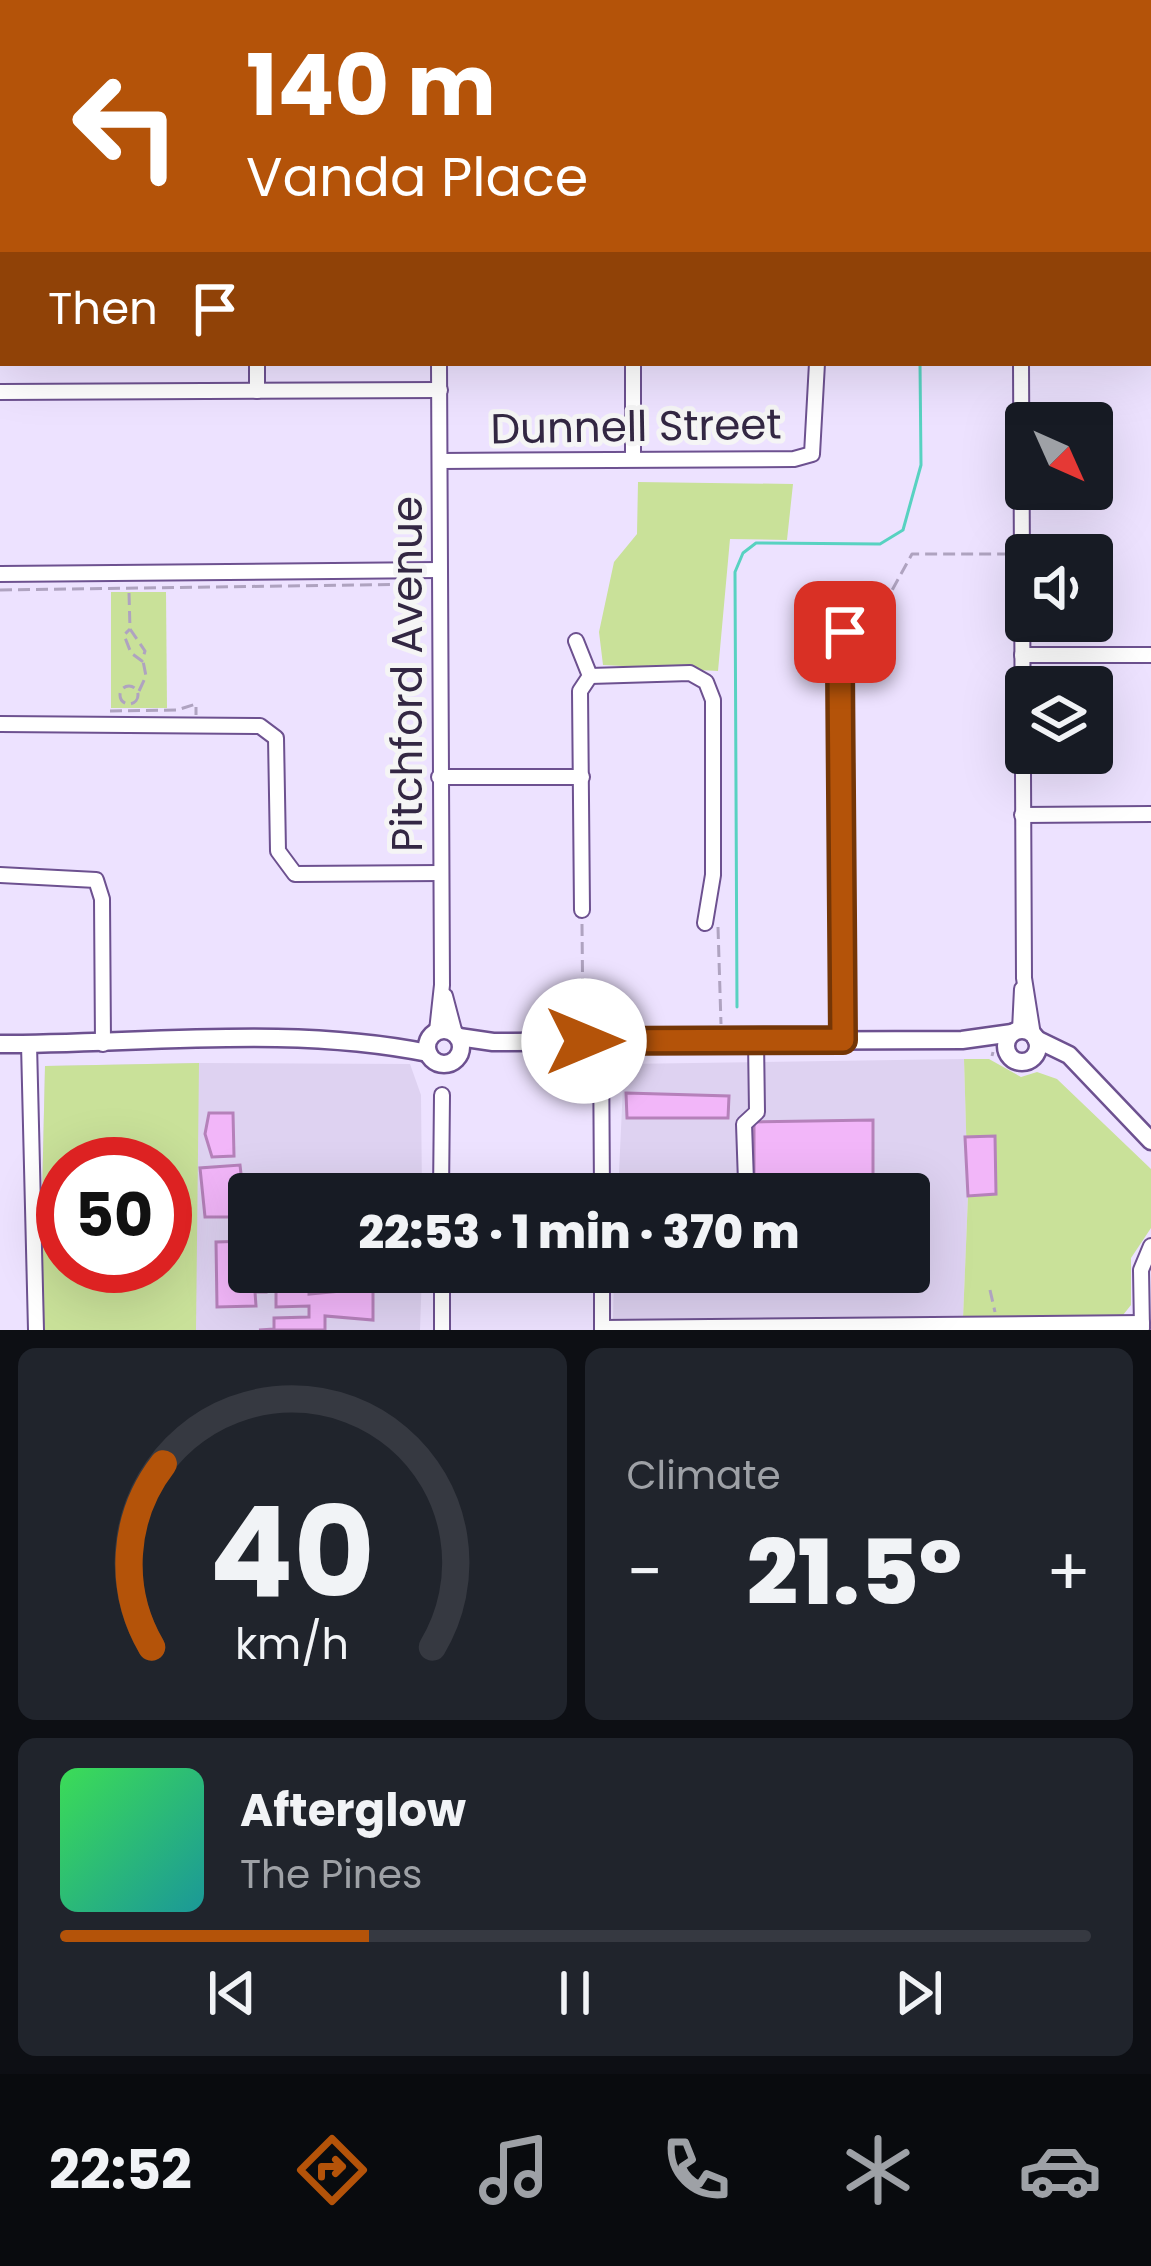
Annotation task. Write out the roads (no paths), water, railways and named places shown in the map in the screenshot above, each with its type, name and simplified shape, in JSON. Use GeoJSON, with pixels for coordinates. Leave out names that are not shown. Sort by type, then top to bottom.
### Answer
{"type":"FeatureCollection","features":[{"type":"Feature","properties":{"kind":"main road"},"geometry":{"type":"LineString","coordinates":[[442,1038],[459,1057]]}},
{"type":"Feature","properties":{"kind":"main road"},"geometry":{"type":"LineString","coordinates":[[442,1038],[445,1065],[493,1042]]}},
{"type":"Feature","properties":{"kind":"main road"},"geometry":{"type":"LineString","coordinates":[[0,1044],[365,1043],[442,1038],[1016,1044],[1069,1055],[1151,1141]]}},
{"type":"Feature","properties":{"kind":"street"},"geometry":{"type":"LineString","coordinates":[[257,366],[257,391]]}},
{"type":"Feature","properties":{"kind":"street","name":"Pitchford Avenue"},"geometry":{"type":"LineString","coordinates":[[439,366],[440,461],[432,570],[442,1038]]}},
{"type":"Feature","properties":{"kind":"street"},"geometry":{"type":"LineString","coordinates":[[633,366],[633,457]]}},
{"type":"Feature","properties":{"kind":"street","name":"Dunnell Street"},"geometry":{"type":"LineString","coordinates":[[440,461],[794,459],[812,454],[817,436],[817,366]]}},
{"type":"Feature","properties":{"kind":"street"},"geometry":{"type":"LineString","coordinates":[[1016,1044],[1024,978],[1021,366]]}},
{"type":"Feature","properties":{"kind":"street"},"geometry":{"type":"LineString","coordinates":[[0,392],[440,390]]}},
{"type":"Feature","properties":{"kind":"street"},"geometry":{"type":"LineString","coordinates":[[0,574],[432,570]]}},
{"type":"Feature","properties":{"kind":"street"},"geometry":{"type":"LineString","coordinates":[[843,1040],[840,668],[845,632]]}},
{"type":"Feature","properties":{"kind":"street"},"geometry":{"type":"LineString","coordinates":[[576,640],[590,676]]}},
{"type":"Feature","properties":{"kind":"street"},"geometry":{"type":"LineString","coordinates":[[1022,656],[1151,655]]}},
{"type":"Feature","properties":{"kind":"street"},"geometry":{"type":"LineString","coordinates":[[590,676],[690,673],[706,682],[713,700],[712,925]]}},
{"type":"Feature","properties":{"kind":"street"},"geometry":{"type":"LineString","coordinates":[[582,910],[580,691],[590,676]]}},
{"type":"Feature","properties":{"kind":"street"},"geometry":{"type":"LineString","coordinates":[[0,724],[260,726],[276,738],[278,851],[295,874],[441,873]]}},
{"type":"Feature","properties":{"kind":"street"},"geometry":{"type":"LineString","coordinates":[[439,777],[581,777]]}},
{"type":"Feature","properties":{"kind":"street"},"geometry":{"type":"LineString","coordinates":[[1022,815],[1151,814]]}},
{"type":"Feature","properties":{"kind":"street"},"geometry":{"type":"LineString","coordinates":[[96,880],[106,866]]}},
{"type":"Feature","properties":{"kind":"street"},"geometry":{"type":"LineString","coordinates":[[0,875],[96,880]]}},
{"type":"Feature","properties":{"kind":"street"},"geometry":{"type":"LineString","coordinates":[[96,880],[102,899],[103,1044]]}},
{"type":"Feature","properties":{"kind":"street"},"geometry":{"type":"LineString","coordinates":[[601,1041],[602,1173]]}},
{"type":"Feature","properties":{"kind":"street"},"geometry":{"type":"LineString","coordinates":[[746,1173],[744,1124],[757,1112],[756,1041]]}},
{"type":"Feature","properties":{"kind":"street"},"geometry":{"type":"LineString","coordinates":[[29,1044],[36,1330]]}},
{"type":"Feature","properties":{"kind":"street"},"geometry":{"type":"LineString","coordinates":[[441,1173],[442,1095]]}},
{"type":"Feature","properties":{"kind":"street"},"geometry":{"type":"LineString","coordinates":[[602,1293],[602,1329],[1142,1327],[1141,1270],[1151,1246]]}},
{"type":"Feature","properties":{"kind":"street"},"geometry":{"type":"LineString","coordinates":[[442,1293],[442,1330]]}},
{"type":"Feature","properties":{"kind":"waterway"},"geometry":{"type":"LineString","coordinates":[[737,1007],[735,572],[743,553],[756,543],[880,544],[903,530],[921,465],[920,366]]}}]}
